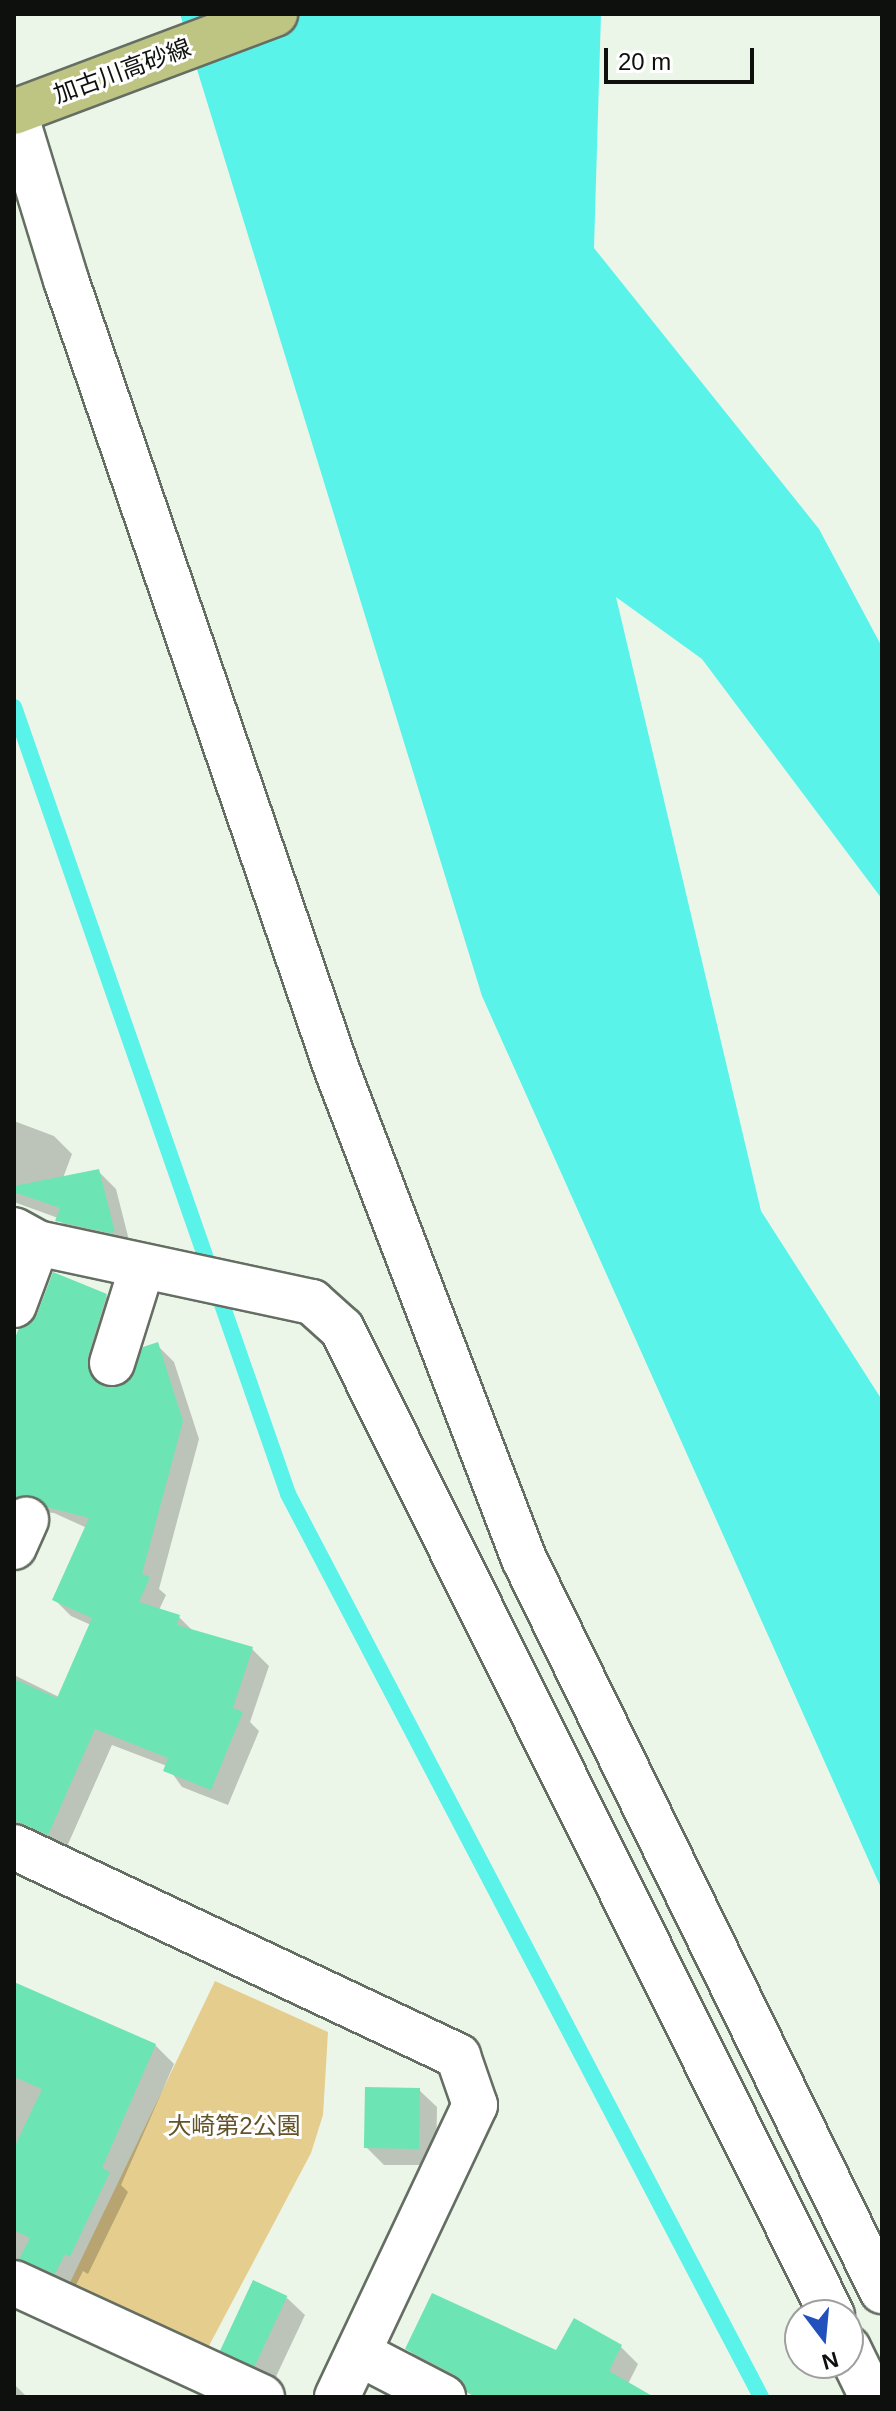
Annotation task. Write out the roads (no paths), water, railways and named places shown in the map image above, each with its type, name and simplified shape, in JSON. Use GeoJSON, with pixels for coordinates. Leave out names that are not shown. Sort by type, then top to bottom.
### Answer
{"type":"FeatureCollection","features":[{"type":"Feature","properties":{"kind":"main road","name":"加古川高砂線"},"geometry":{"type":"LineString","coordinates":[[14,111],[275,14]]}},
{"type":"Feature","properties":{"kind":"street"},"geometry":{"type":"LineString","coordinates":[[14,111],[71,295],[337,1070],[524,1559],[882,2291]]}},
{"type":"Feature","properties":{"kind":"street"},"geometry":{"type":"LineString","coordinates":[[14,1305],[26,1236],[151,1269],[312,1302],[342,1329],[824,2299]]}},
{"type":"Feature","properties":{"kind":"street"},"geometry":{"type":"LineString","coordinates":[[112,1363],[151,1269]]}},
{"type":"Feature","properties":{"kind":"street"},"geometry":{"type":"LineString","coordinates":[[14,1847],[458,2056],[475,2105],[337,2397]]}},
{"type":"Feature","properties":{"kind":"street"},"geometry":{"type":"LineString","coordinates":[[14,2283],[262,2397]]}},
{"type":"Feature","properties":{"kind":"street"},"geometry":{"type":"LineString","coordinates":[[358,2353],[443,2397]]}},
{"type":"Feature","properties":{"kind":"street"},"geometry":{"type":"LineString","coordinates":[[863,2379],[872,2397]]}},
{"type":"Feature","properties":{"kind":"water"},"geometry":{"type":"Polygon","coordinates":[[[180,14],[601,14],[594,248],[819,529],[882,647],[882,899],[702,659],[616,597],[761,1211],[882,1400],[882,1890],[482,996],[180,14]]]}},
{"type":"Feature","properties":{"kind":"waterway"},"geometry":{"type":"LineString","coordinates":[[14,707],[288,1494],[761,2397]]}},
{"type":"Feature","properties":{"kind":"park label","name":"大崎第2公園"},"geometry":{"type":"Point","coordinates":[234,2126]}}]}
